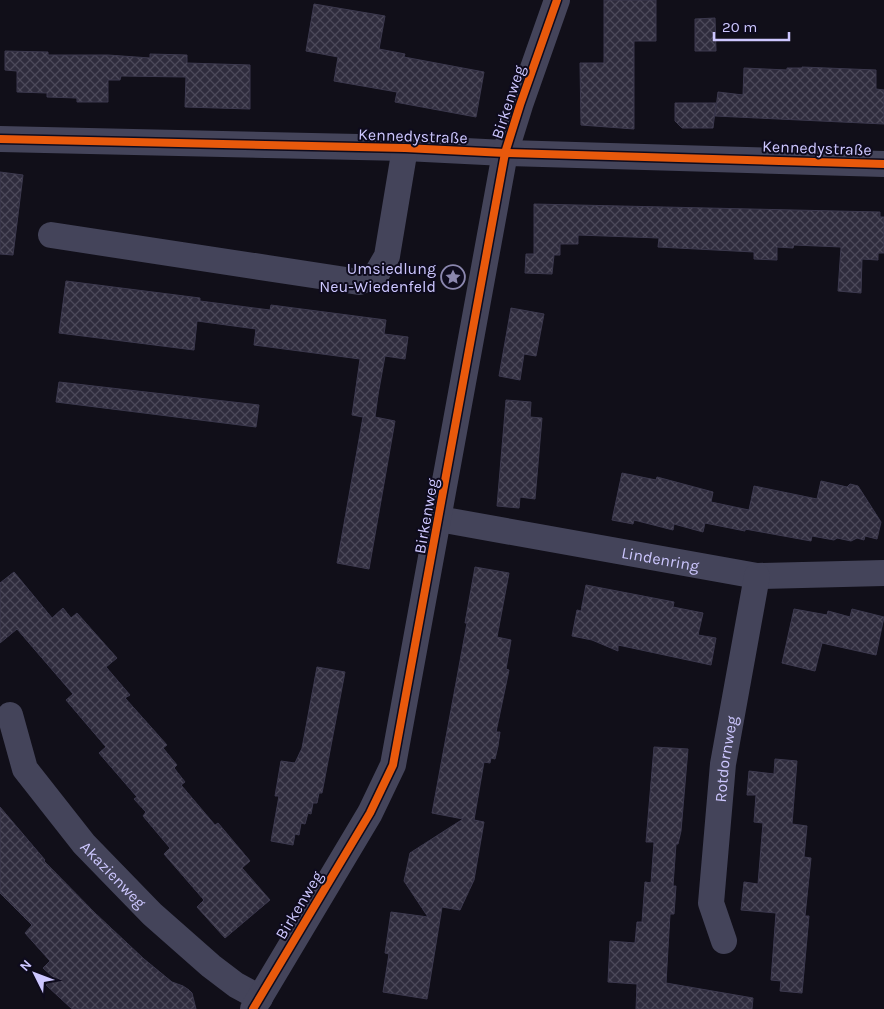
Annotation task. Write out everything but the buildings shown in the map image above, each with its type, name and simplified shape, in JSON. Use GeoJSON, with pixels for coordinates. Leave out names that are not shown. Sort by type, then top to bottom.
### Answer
{"type":"FeatureCollection","features":[{"type":"Feature","properties":{"kind":"street","name":"Birkenweg"},"geometry":{"type":"LineString","coordinates":[[257,1003],[370,812],[393,765],[505,154],[557,0]]}},
{"type":"Feature","properties":{"kind":"street","name":"Kennedystraße"},"geometry":{"type":"LineString","coordinates":[[0,139],[405,148],[505,154],[884,164]]}},
{"type":"Feature","properties":{"kind":"street"},"geometry":{"type":"LineString","coordinates":[[51,234],[359,282],[376,275],[387,256],[405,148]]}},
{"type":"Feature","properties":{"kind":"street","name":"Lindenring"},"geometry":{"type":"LineString","coordinates":[[439,519],[757,576],[884,573]]}},
{"type":"Feature","properties":{"kind":"street","name":"Rotdornweg"},"geometry":{"type":"LineString","coordinates":[[724,942],[711,903],[723,764],[757,576]]}},
{"type":"Feature","properties":{"kind":"street","name":"Akazienweg"},"geometry":{"type":"LineString","coordinates":[[10,715],[25,769],[84,844],[152,914],[211,966],[257,1003]]}},
{"type":"Feature","properties":{"kind":"cycle path"},"geometry":{"type":"LineString","coordinates":[[253,1009],[370,813],[393,765],[505,153],[557,0]]}},
{"type":"Feature","properties":{"kind":"cycle path"},"geometry":{"type":"LineString","coordinates":[[0,139],[405,148],[505,153],[884,164]]}},
{"type":"Feature","properties":{"kind":"place","name":"Umsiedlung Neu-Wiedenfeld"},"geometry":{"type":"Point","coordinates":[453,277]}}]}
